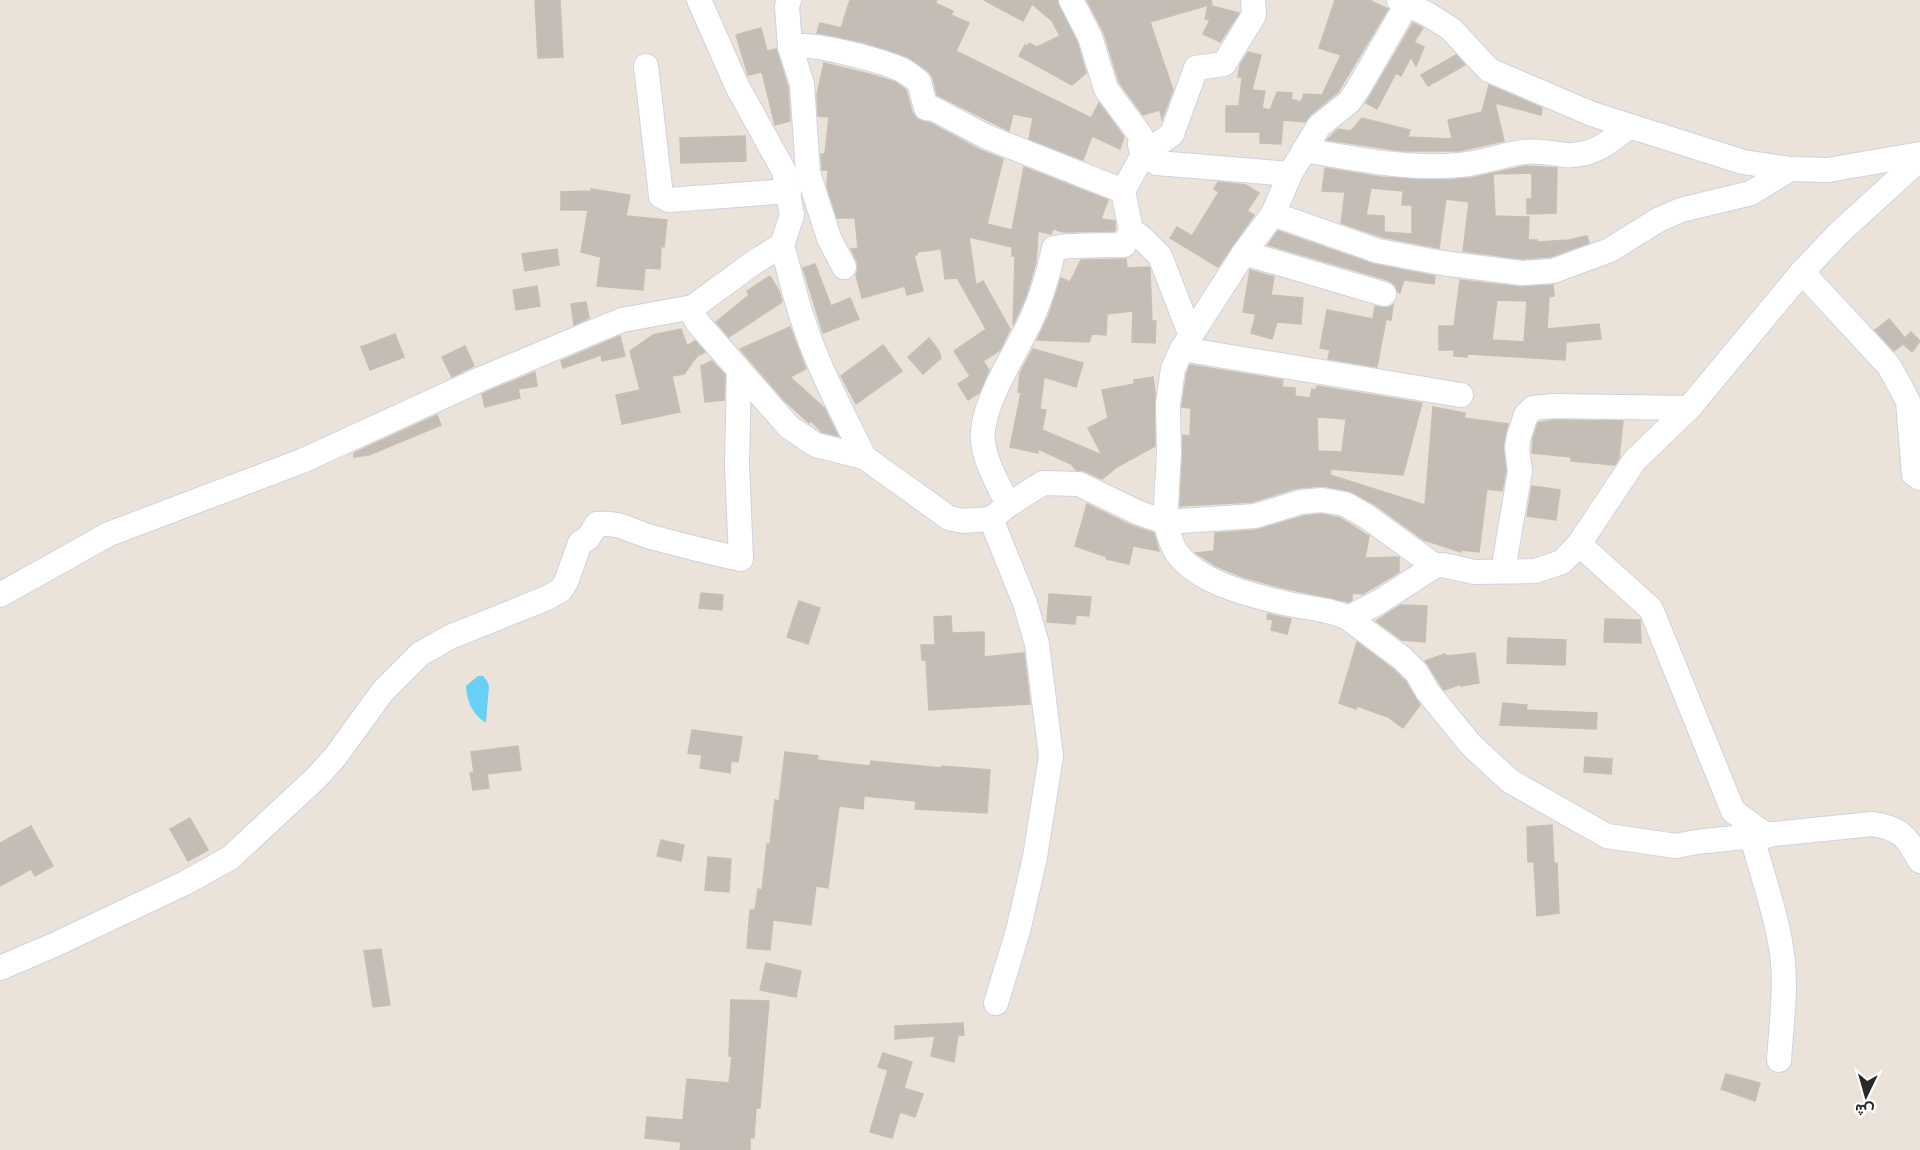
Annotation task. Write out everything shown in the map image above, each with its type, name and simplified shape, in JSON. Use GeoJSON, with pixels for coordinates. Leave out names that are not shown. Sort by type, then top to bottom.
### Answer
{"type":"FeatureCollection","features":[{"type":"Feature","properties":{"kind":"street"},"geometry":{"type":"LineString","coordinates":[[699,0],[737,86],[784,171],[792,214],[782,245],[802,318],[834,399],[864,457]]}},
{"type":"Feature","properties":{"kind":"street"},"geometry":{"type":"LineString","coordinates":[[789,0],[787,6],[790,47],[802,84],[808,173],[829,238],[844,267]]}},
{"type":"Feature","properties":{"kind":"street"},"geometry":{"type":"LineString","coordinates":[[1071,0],[1090,37],[1106,90],[1141,136],[1140,145],[1143,155],[1157,163],[1290,174]]}},
{"type":"Feature","properties":{"kind":"street"},"geometry":{"type":"LineString","coordinates":[[996,1004],[1018,931],[1035,857],[1051,756],[1037,644],[985,455],[982,438],[987,413],[1046,284],[1054,248],[1077,244],[1124,246],[1131,230],[1123,191],[1143,155],[1172,134],[1196,68],[1224,64],[1254,15],[1253,0]]}},
{"type":"Feature","properties":{"kind":"street"},"geometry":{"type":"LineString","coordinates":[[1920,154],[1828,170],[1790,169],[1743,162],[1592,114],[1489,70],[1450,29],[1403,2],[1358,89],[1349,102],[1319,126],[1290,174],[1273,214],[1208,306],[1173,369],[1168,404],[1169,454],[1165,522],[1176,551],[1196,572],[1218,583],[1280,602],[1335,612],[1348,618],[1402,658],[1417,673],[1427,691],[1471,745],[1510,781],[1607,836],[1676,846],[1872,824],[1887,826],[1900,832],[1905,836],[1920,861]]}},
{"type":"Feature","properties":{"kind":"street"},"geometry":{"type":"LineString","coordinates":[[790,47],[796,45],[820,47],[897,67],[919,82],[926,108],[934,109],[987,136],[1123,191]]}},
{"type":"Feature","properties":{"kind":"street"},"geometry":{"type":"LineString","coordinates":[[646,66],[661,196],[669,200],[789,191]]}},
{"type":"Feature","properties":{"kind":"street"},"geometry":{"type":"LineString","coordinates":[[1304,150],[1422,168],[1462,165],[1524,152],[1581,154],[1597,150],[1630,126]]}},
{"type":"Feature","properties":{"kind":"street"},"geometry":{"type":"LineString","coordinates":[[1348,618],[1379,602],[1435,566],[1443,565],[1474,572],[1535,571],[1562,562],[1579,544],[1635,460],[1689,408],[1802,272],[1840,232],[1920,159]]}},
{"type":"Feature","properties":{"kind":"street"},"geometry":{"type":"LineString","coordinates":[[1273,214],[1378,251],[1442,263],[1510,271],[1553,271],[1610,250],[1673,213],[1751,193],[1790,169]]}},
{"type":"Feature","properties":{"kind":"street"},"geometry":{"type":"LineString","coordinates":[[1131,230],[1142,237],[1160,256],[1186,342]]}},
{"type":"Feature","properties":{"kind":"street"},"geometry":{"type":"LineString","coordinates":[[0,595],[109,534],[302,461],[588,333],[622,320],[693,307],[753,263],[782,245]]}},
{"type":"Feature","properties":{"kind":"street"},"geometry":{"type":"LineString","coordinates":[[1244,253],[1384,294]]}},
{"type":"Feature","properties":{"kind":"street"},"geometry":{"type":"LineString","coordinates":[[1802,272],[1889,366],[1914,402],[1914,474],[1920,478]]}},
{"type":"Feature","properties":{"kind":"street"},"geometry":{"type":"LineString","coordinates":[[693,307],[692,313],[698,323],[789,427],[816,445],[864,457],[949,518],[963,521],[1000,512],[1043,483],[1079,484],[1139,513],[1165,522],[1255,516],[1301,502],[1322,500],[1345,504],[1366,516],[1435,566]]}},
{"type":"Feature","properties":{"kind":"street"},"geometry":{"type":"LineString","coordinates":[[1186,342],[1461,395]]}},
{"type":"Feature","properties":{"kind":"street"},"geometry":{"type":"LineString","coordinates":[[0,968],[185,883],[230,858],[316,778],[335,757],[383,691],[420,654],[450,637],[548,598],[561,590],[580,543],[588,538],[597,524],[614,522],[644,535],[741,559],[737,465],[739,370]]}},
{"type":"Feature","properties":{"kind":"street"},"geometry":{"type":"LineString","coordinates":[[1503,571],[1520,471],[1517,448],[1519,436],[1526,415],[1533,408],[1553,406],[1689,408]]}},
{"type":"Feature","properties":{"kind":"street"},"geometry":{"type":"LineString","coordinates":[[1579,544],[1651,609],[1733,812],[1759,837],[1783,963],[1784,995],[1779,1060]]}},
{"type":"Feature","properties":{"kind":"water"},"geometry":{"type":"Polygon","coordinates":[[[478,676],[483,676],[489,686],[486,723],[474,712],[467,692],[466,686],[478,676]]]}},
{"type":"Feature","properties":{"kind":"building"},"geometry":{"type":"Polygon","coordinates":[[[535,0],[560,0],[563,57],[538,58],[535,0]]]}},
{"type":"Feature","properties":{"kind":"building"},"geometry":{"type":"Polygon","coordinates":[[[850,0],[937,0],[935,3],[953,11],[951,15],[969,23],[956,51],[1091,118],[1099,103],[1124,137],[1120,149],[1092,136],[1083,160],[1029,139],[1033,118],[1013,114],[1009,131],[937,95],[933,78],[929,72],[908,57],[862,42],[817,33],[820,23],[841,28],[850,0]]]}},
{"type":"Feature","properties":{"kind":"building"},"geometry":{"type":"Polygon","coordinates":[[[984,0],[1057,0],[1077,42],[1086,73],[1072,85],[1019,56],[1025,45],[1028,46],[1029,43],[1037,47],[1060,36],[1052,21],[1032,4],[1023,21],[984,0]]]}},
{"type":"Feature","properties":{"kind":"building"},"geometry":{"type":"Polygon","coordinates":[[[1087,0],[1211,0],[1212,4],[1150,22],[1173,90],[1162,119],[1160,110],[1143,115],[1119,82],[1104,33],[1087,0]]]}},
{"type":"Feature","properties":{"kind":"building"},"geometry":{"type":"Polygon","coordinates":[[[1335,0],[1369,0],[1388,9],[1338,92],[1310,115],[1305,122],[1283,120],[1281,144],[1260,143],[1260,132],[1226,132],[1226,106],[1239,106],[1242,77],[1238,77],[1240,65],[1248,52],[1261,55],[1252,90],[1265,91],[1262,108],[1270,110],[1277,92],[1292,93],[1291,99],[1301,102],[1304,94],[1322,95],[1341,55],[1319,48],[1335,0]]]}},
{"type":"Feature","properties":{"kind":"building"},"geometry":{"type":"Polygon","coordinates":[[[1208,5],[1239,13],[1220,42],[1203,34],[1210,20],[1205,19],[1208,5]]]}},
{"type":"Feature","properties":{"kind":"building"},"geometry":{"type":"Polygon","coordinates":[[[1413,23],[1423,28],[1414,42],[1424,47],[1416,66],[1411,57],[1401,76],[1396,73],[1377,109],[1366,103],[1413,23]]]}},
{"type":"Feature","properties":{"kind":"building"},"geometry":{"type":"Polygon","coordinates":[[[761,28],[767,51],[776,49],[788,87],[790,121],[775,125],[762,72],[748,75],[736,35],[761,28]]]}},
{"type":"Feature","properties":{"kind":"building"},"geometry":{"type":"Polygon","coordinates":[[[1456,55],[1465,65],[1428,86],[1421,75],[1456,55]]]}},
{"type":"Feature","properties":{"kind":"building"},"geometry":{"type":"Polygon","coordinates":[[[824,63],[895,82],[906,90],[912,112],[917,119],[930,123],[980,150],[1003,159],[987,224],[1012,230],[1024,167],[1108,200],[1101,219],[1115,221],[1115,231],[1063,232],[1053,229],[1051,234],[1038,231],[1036,262],[1026,296],[1013,325],[1015,256],[1012,256],[1012,247],[969,237],[976,285],[983,281],[1010,329],[1000,350],[983,361],[989,370],[979,393],[968,400],[958,384],[970,376],[954,351],[986,329],[957,278],[945,279],[941,249],[917,252],[917,255],[914,255],[923,291],[907,295],[905,286],[862,298],[856,275],[857,261],[851,249],[858,248],[855,218],[837,218],[827,187],[828,170],[822,170],[821,154],[825,154],[829,117],[818,116],[817,94],[824,63]]]}},
{"type":"Feature","properties":{"kind":"building"},"geometry":{"type":"Polygon","coordinates":[[[1489,85],[1542,108],[1541,115],[1495,103],[1504,141],[1459,151],[1403,151],[1327,140],[1338,129],[1351,131],[1362,118],[1410,130],[1408,137],[1452,139],[1448,120],[1482,112],[1489,85]]]}},
{"type":"Feature","properties":{"kind":"building"},"geometry":{"type":"Polygon","coordinates":[[[745,136],[746,161],[681,163],[680,138],[745,136]]]}},
{"type":"Feature","properties":{"kind":"building"},"geometry":{"type":"Polygon","coordinates":[[[1525,166],[1557,168],[1556,213],[1527,214],[1527,199],[1532,199],[1532,173],[1493,174],[1495,216],[1529,217],[1528,240],[1537,240],[1537,242],[1569,240],[1587,236],[1589,243],[1550,257],[1522,259],[1463,251],[1469,202],[1446,199],[1439,248],[1382,237],[1341,223],[1345,192],[1322,191],[1325,168],[1380,177],[1440,180],[1471,178],[1525,166]],[[1371,188],[1366,215],[1384,216],[1384,232],[1412,234],[1412,205],[1402,205],[1403,191],[1371,188]]]}},
{"type":"Feature","properties":{"kind":"building"},"geometry":{"type":"Polygon","coordinates":[[[1218,182],[1246,185],[1259,193],[1247,211],[1254,215],[1218,267],[1170,238],[1177,227],[1192,236],[1219,192],[1214,189],[1218,182]]]}},
{"type":"Feature","properties":{"kind":"building"},"geometry":{"type":"Polygon","coordinates":[[[591,189],[630,195],[626,216],[667,220],[664,247],[661,246],[660,269],[645,268],[643,290],[597,286],[601,257],[581,252],[588,210],[561,210],[561,192],[591,191],[591,189]]]}},
{"type":"Feature","properties":{"kind":"building"},"geometry":{"type":"Polygon","coordinates":[[[1278,231],[1373,264],[1435,276],[1434,284],[1404,280],[1400,293],[1388,280],[1268,245],[1278,231]]]}},
{"type":"Feature","properties":{"kind":"building"},"geometry":{"type":"Polygon","coordinates":[[[557,249],[559,265],[525,271],[522,254],[557,249]]]}},
{"type":"Feature","properties":{"kind":"building"},"geometry":{"type":"Polygon","coordinates":[[[1126,259],[1127,268],[1149,267],[1152,321],[1156,321],[1155,343],[1132,342],[1133,311],[1107,314],[1106,335],[1092,334],[1089,342],[1037,340],[1049,315],[1061,278],[1070,282],[1081,260],[1126,259]]]}},
{"type":"Feature","properties":{"kind":"building"},"geometry":{"type":"Polygon","coordinates":[[[815,264],[831,306],[850,298],[859,319],[823,333],[803,268],[815,264]]]}},
{"type":"Feature","properties":{"kind":"building"},"geometry":{"type":"Polygon","coordinates":[[[1250,270],[1274,277],[1271,295],[1303,298],[1301,324],[1277,322],[1272,339],[1251,333],[1256,314],[1243,312],[1250,270]]]}},
{"type":"Feature","properties":{"kind":"building"},"geometry":{"type":"Polygon","coordinates":[[[770,276],[779,291],[782,302],[729,337],[716,322],[749,295],[747,291],[770,276]]]}},
{"type":"Feature","properties":{"kind":"building"},"geometry":{"type":"Polygon","coordinates":[[[1460,280],[1520,287],[1553,285],[1554,296],[1549,297],[1547,329],[1599,324],[1601,339],[1566,342],[1565,360],[1468,354],[1467,357],[1454,356],[1454,350],[1439,350],[1439,326],[1454,326],[1460,280]],[[1497,300],[1492,340],[1524,342],[1527,301],[1497,300]]]}},
{"type":"Feature","properties":{"kind":"building"},"geometry":{"type":"Polygon","coordinates":[[[537,286],[540,306],[516,310],[513,290],[537,286]]]}},
{"type":"Feature","properties":{"kind":"building"},"geometry":{"type":"Polygon","coordinates":[[[586,302],[589,318],[574,325],[571,304],[586,302]]]}},
{"type":"Feature","properties":{"kind":"building"},"geometry":{"type":"Polygon","coordinates":[[[1393,305],[1391,320],[1386,319],[1377,367],[1328,359],[1330,350],[1320,348],[1327,310],[1373,319],[1375,306],[1387,308],[1393,305]]]}},
{"type":"Feature","properties":{"kind":"building"},"geometry":{"type":"Polygon","coordinates":[[[1889,319],[1905,338],[1911,332],[1920,341],[1912,352],[1903,344],[1894,351],[1875,330],[1889,319]]]}},
{"type":"Feature","properties":{"kind":"building"},"geometry":{"type":"Polygon","coordinates":[[[790,327],[806,369],[790,377],[824,408],[838,436],[822,432],[811,421],[809,423],[784,400],[740,349],[790,327]]]}},
{"type":"Feature","properties":{"kind":"building"},"geometry":{"type":"Polygon","coordinates":[[[681,329],[687,346],[695,341],[705,352],[700,355],[700,352],[684,374],[672,376],[680,412],[622,424],[616,395],[640,390],[630,351],[653,335],[681,329]]]}},
{"type":"Feature","properties":{"kind":"building"},"geometry":{"type":"Polygon","coordinates":[[[395,334],[404,357],[370,370],[361,347],[395,334]]]}},
{"type":"Feature","properties":{"kind":"building"},"geometry":{"type":"Polygon","coordinates":[[[620,336],[625,356],[602,361],[601,355],[563,368],[561,361],[620,336]]]}},
{"type":"Feature","properties":{"kind":"building"},"geometry":{"type":"Polygon","coordinates":[[[929,338],[939,351],[941,358],[923,374],[908,357],[929,338]]]}},
{"type":"Feature","properties":{"kind":"building"},"geometry":{"type":"Polygon","coordinates":[[[883,345],[902,371],[856,404],[841,376],[883,345]]]}},
{"type":"Feature","properties":{"kind":"building"},"geometry":{"type":"Polygon","coordinates":[[[465,346],[474,366],[452,377],[442,357],[465,346]]]}},
{"type":"Feature","properties":{"kind":"building"},"geometry":{"type":"Polygon","coordinates":[[[1033,349],[1083,363],[1076,387],[1044,377],[1040,409],[1046,410],[1042,430],[1102,455],[1088,428],[1108,418],[1102,390],[1134,384],[1134,380],[1153,377],[1155,446],[1117,467],[1102,479],[1085,471],[1076,470],[1071,464],[1038,449],[1038,453],[1010,447],[1021,393],[1018,392],[1020,373],[1033,349]]]}},
{"type":"Feature","properties":{"kind":"building"},"geometry":{"type":"Polygon","coordinates":[[[712,361],[725,375],[724,400],[705,402],[701,366],[712,361]]]}},
{"type":"Feature","properties":{"kind":"building"},"geometry":{"type":"Polygon","coordinates":[[[1190,365],[1283,380],[1282,387],[1295,388],[1295,396],[1310,398],[1312,389],[1316,390],[1317,386],[1422,403],[1403,475],[1331,469],[1330,475],[1425,505],[1433,407],[1465,413],[1464,418],[1508,424],[1503,446],[1506,471],[1502,491],[1487,489],[1479,552],[1461,550],[1461,552],[1424,540],[1374,504],[1352,492],[1324,486],[1297,488],[1252,502],[1180,506],[1183,435],[1190,436],[1191,408],[1182,407],[1190,365]],[[1317,417],[1318,451],[1342,452],[1346,419],[1317,417]]]}},
{"type":"Feature","properties":{"kind":"building"},"geometry":{"type":"Polygon","coordinates":[[[535,372],[537,386],[518,389],[520,398],[485,407],[482,394],[535,372]]]}},
{"type":"Feature","properties":{"kind":"building"},"geometry":{"type":"Polygon","coordinates":[[[437,415],[441,425],[369,455],[354,457],[354,453],[437,415]]]}},
{"type":"Feature","properties":{"kind":"building"},"geometry":{"type":"Polygon","coordinates":[[[1554,420],[1623,421],[1619,458],[1615,465],[1571,461],[1571,457],[1532,453],[1538,423],[1554,420]]]}},
{"type":"Feature","properties":{"kind":"building"},"geometry":{"type":"Polygon","coordinates":[[[1532,486],[1560,490],[1556,520],[1527,516],[1532,486]]]}},
{"type":"Feature","properties":{"kind":"building"},"geometry":{"type":"Polygon","coordinates":[[[1087,504],[1130,525],[1154,533],[1159,551],[1133,546],[1129,564],[1106,559],[1107,557],[1075,546],[1087,504]]]}},
{"type":"Feature","properties":{"kind":"building"},"geometry":{"type":"Polygon","coordinates":[[[1321,514],[1340,518],[1369,536],[1365,558],[1399,557],[1399,572],[1363,594],[1352,593],[1352,600],[1349,602],[1243,577],[1216,566],[1196,553],[1214,551],[1215,533],[1256,530],[1304,516],[1321,514]]]}},
{"type":"Feature","properties":{"kind":"building"},"geometry":{"type":"Polygon","coordinates":[[[701,593],[723,595],[722,610],[699,608],[701,593]]]}},
{"type":"Feature","properties":{"kind":"building"},"geometry":{"type":"Polygon","coordinates":[[[1049,594],[1091,597],[1089,616],[1076,615],[1075,624],[1047,622],[1049,594]]]}},
{"type":"Feature","properties":{"kind":"building"},"geometry":{"type":"Polygon","coordinates":[[[799,601],[820,608],[808,644],[787,637],[799,601]]]}},
{"type":"Feature","properties":{"kind":"building"},"geometry":{"type":"Polygon","coordinates":[[[1401,605],[1427,606],[1425,642],[1402,640],[1376,621],[1401,605]]]}},
{"type":"Feature","properties":{"kind":"building"},"geometry":{"type":"Polygon","coordinates":[[[1268,614],[1291,619],[1287,634],[1271,630],[1273,620],[1267,619],[1268,614]]]}},
{"type":"Feature","properties":{"kind":"building"},"geometry":{"type":"Polygon","coordinates":[[[951,616],[952,633],[984,632],[984,657],[1024,653],[1030,704],[929,710],[926,660],[922,660],[921,645],[935,645],[934,617],[951,616]]]}},
{"type":"Feature","properties":{"kind":"building"},"geometry":{"type":"Polygon","coordinates":[[[1605,619],[1640,620],[1641,643],[1604,642],[1605,619]]]}},
{"type":"Feature","properties":{"kind":"building"},"geometry":{"type":"Polygon","coordinates":[[[1508,638],[1566,640],[1565,665],[1507,663],[1508,638]]]}},
{"type":"Feature","properties":{"kind":"building"},"geometry":{"type":"Polygon","coordinates":[[[1357,642],[1393,669],[1406,682],[1420,705],[1403,728],[1388,717],[1357,706],[1356,709],[1339,703],[1357,642]]]}},
{"type":"Feature","properties":{"kind":"building"},"geometry":{"type":"Polygon","coordinates":[[[1475,653],[1479,683],[1461,686],[1461,684],[1444,690],[1425,661],[1445,654],[1446,656],[1475,653]]]}},
{"type":"Feature","properties":{"kind":"building"},"geometry":{"type":"Polygon","coordinates":[[[1503,703],[1527,705],[1526,710],[1597,713],[1596,729],[1500,725],[1503,703]]]}},
{"type":"Feature","properties":{"kind":"building"},"geometry":{"type":"Polygon","coordinates":[[[692,730],[742,737],[738,762],[731,761],[730,773],[700,768],[702,755],[688,753],[692,730]]]}},
{"type":"Feature","properties":{"kind":"building"},"geometry":{"type":"Polygon","coordinates":[[[518,746],[521,770],[487,774],[489,788],[473,790],[470,773],[474,773],[471,752],[518,746]]]}},
{"type":"Feature","properties":{"kind":"building"},"geometry":{"type":"Polygon","coordinates":[[[785,752],[818,756],[817,760],[870,766],[871,761],[990,770],[987,813],[915,809],[916,801],[864,796],[863,809],[839,806],[828,888],[816,886],[811,925],[773,920],[770,950],[747,948],[750,910],[755,910],[758,889],[762,890],[767,844],[770,844],[775,800],[779,801],[785,752]]]}},
{"type":"Feature","properties":{"kind":"building"},"geometry":{"type":"Polygon","coordinates":[[[1585,757],[1612,759],[1611,774],[1584,772],[1585,757]]]}},
{"type":"Feature","properties":{"kind":"building"},"geometry":{"type":"Polygon","coordinates":[[[190,818],[208,850],[188,861],[170,829],[190,818]]]}},
{"type":"Feature","properties":{"kind":"building"},"geometry":{"type":"Polygon","coordinates":[[[1552,825],[1554,864],[1557,863],[1559,913],[1537,916],[1534,862],[1528,862],[1527,827],[1552,825]]]}},
{"type":"Feature","properties":{"kind":"building"},"geometry":{"type":"Polygon","coordinates":[[[31,826],[53,866],[35,876],[31,869],[0,886],[0,843],[31,826]]]}},
{"type":"Feature","properties":{"kind":"building"},"geometry":{"type":"Polygon","coordinates":[[[661,840],[684,845],[681,861],[657,856],[661,840]]]}},
{"type":"Feature","properties":{"kind":"building"},"geometry":{"type":"Polygon","coordinates":[[[708,857],[731,859],[729,892],[705,890],[708,857]]]}},
{"type":"Feature","properties":{"kind":"building"},"geometry":{"type":"Polygon","coordinates":[[[381,949],[390,1005],[373,1007],[364,951],[381,949]]]}},
{"type":"Feature","properties":{"kind":"building"},"geometry":{"type":"Polygon","coordinates":[[[766,963],[801,971],[796,997],[760,990],[766,963]]]}},
{"type":"Feature","properties":{"kind":"building"},"geometry":{"type":"Polygon","coordinates":[[[731,1000],[769,1001],[760,1108],[756,1108],[754,1138],[750,1137],[750,1150],[680,1150],[681,1142],[645,1138],[647,1117],[683,1120],[687,1079],[729,1083],[732,1056],[729,1056],[731,1000]]]}},
{"type":"Feature","properties":{"kind":"building"},"geometry":{"type":"Polygon","coordinates":[[[963,1023],[964,1035],[958,1035],[954,1062],[931,1056],[935,1036],[895,1039],[895,1026],[963,1023]]]}},
{"type":"Feature","properties":{"kind":"building"},"geometry":{"type":"Polygon","coordinates":[[[883,1053],[912,1062],[904,1088],[923,1094],[915,1117],[900,1112],[892,1138],[870,1132],[888,1070],[878,1067],[883,1053]]]}},
{"type":"Feature","properties":{"kind":"building"},"geometry":{"type":"Polygon","coordinates":[[[1726,1074],[1760,1083],[1755,1101],[1721,1089],[1726,1074]]]}}]}
